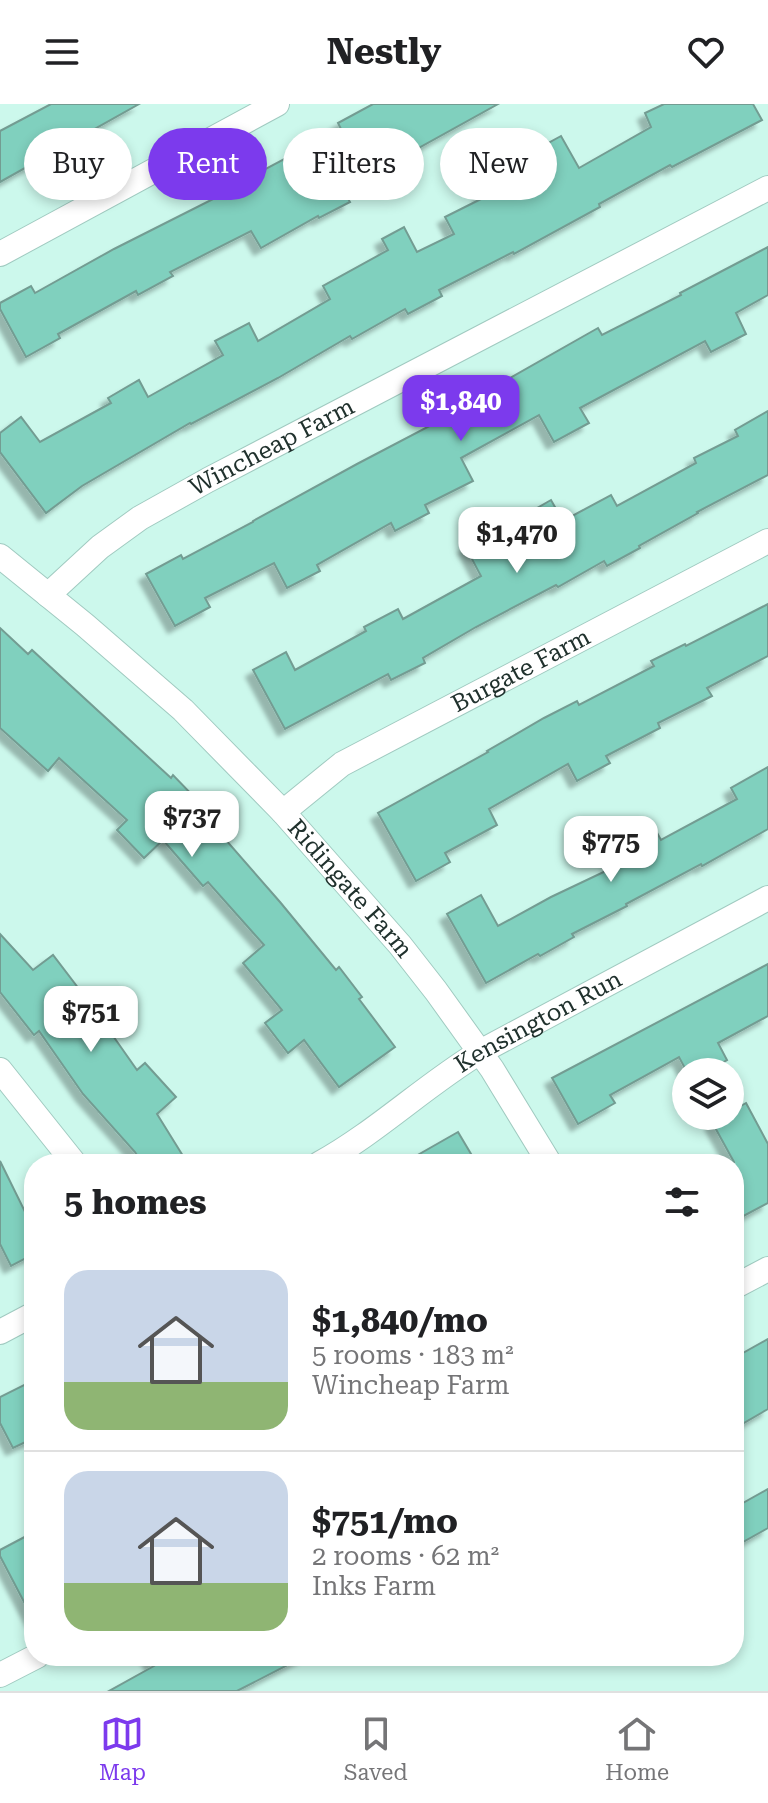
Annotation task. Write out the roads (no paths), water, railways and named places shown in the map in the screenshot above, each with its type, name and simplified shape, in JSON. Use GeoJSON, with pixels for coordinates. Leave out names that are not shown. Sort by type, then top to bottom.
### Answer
{"type":"FeatureCollection","features":[{"type":"Feature","properties":{"kind":"street"},"geometry":{"type":"LineString","coordinates":[[0,254],[277,104]]}},
{"type":"Feature","properties":{"kind":"street","name":"Wincheap Farm"},"geometry":{"type":"LineString","coordinates":[[48,595],[100,547],[140,518],[222,472],[768,188]]}},
{"type":"Feature","properties":{"kind":"street","name":"Burgate Farm"},"geometry":{"type":"LineString","coordinates":[[283,812],[342,764],[768,541]]}},
{"type":"Feature","properties":{"kind":"street","name":"Ridingate Farm"},"geometry":{"type":"LineString","coordinates":[[0,556],[183,710],[283,812],[400,945],[492,1069],[544,1154]]}},
{"type":"Feature","properties":{"kind":"street","name":"Kensington Run"},"geometry":{"type":"LineString","coordinates":[[336,1154],[367,1135],[452,1068],[768,898]]}},
{"type":"Feature","properties":{"kind":"street"},"geometry":{"type":"LineString","coordinates":[[0,1070],[67,1154]]}},
{"type":"Feature","properties":{"kind":"street"},"geometry":{"type":"LineString","coordinates":[[744,1282],[768,1269]]}},
{"type":"Feature","properties":{"kind":"street"},"geometry":{"type":"LineString","coordinates":[[0,1332],[24,1319]]}},
{"type":"Feature","properties":{"kind":"street"},"geometry":{"type":"LineString","coordinates":[[0,1675],[24,1663]]}}]}
